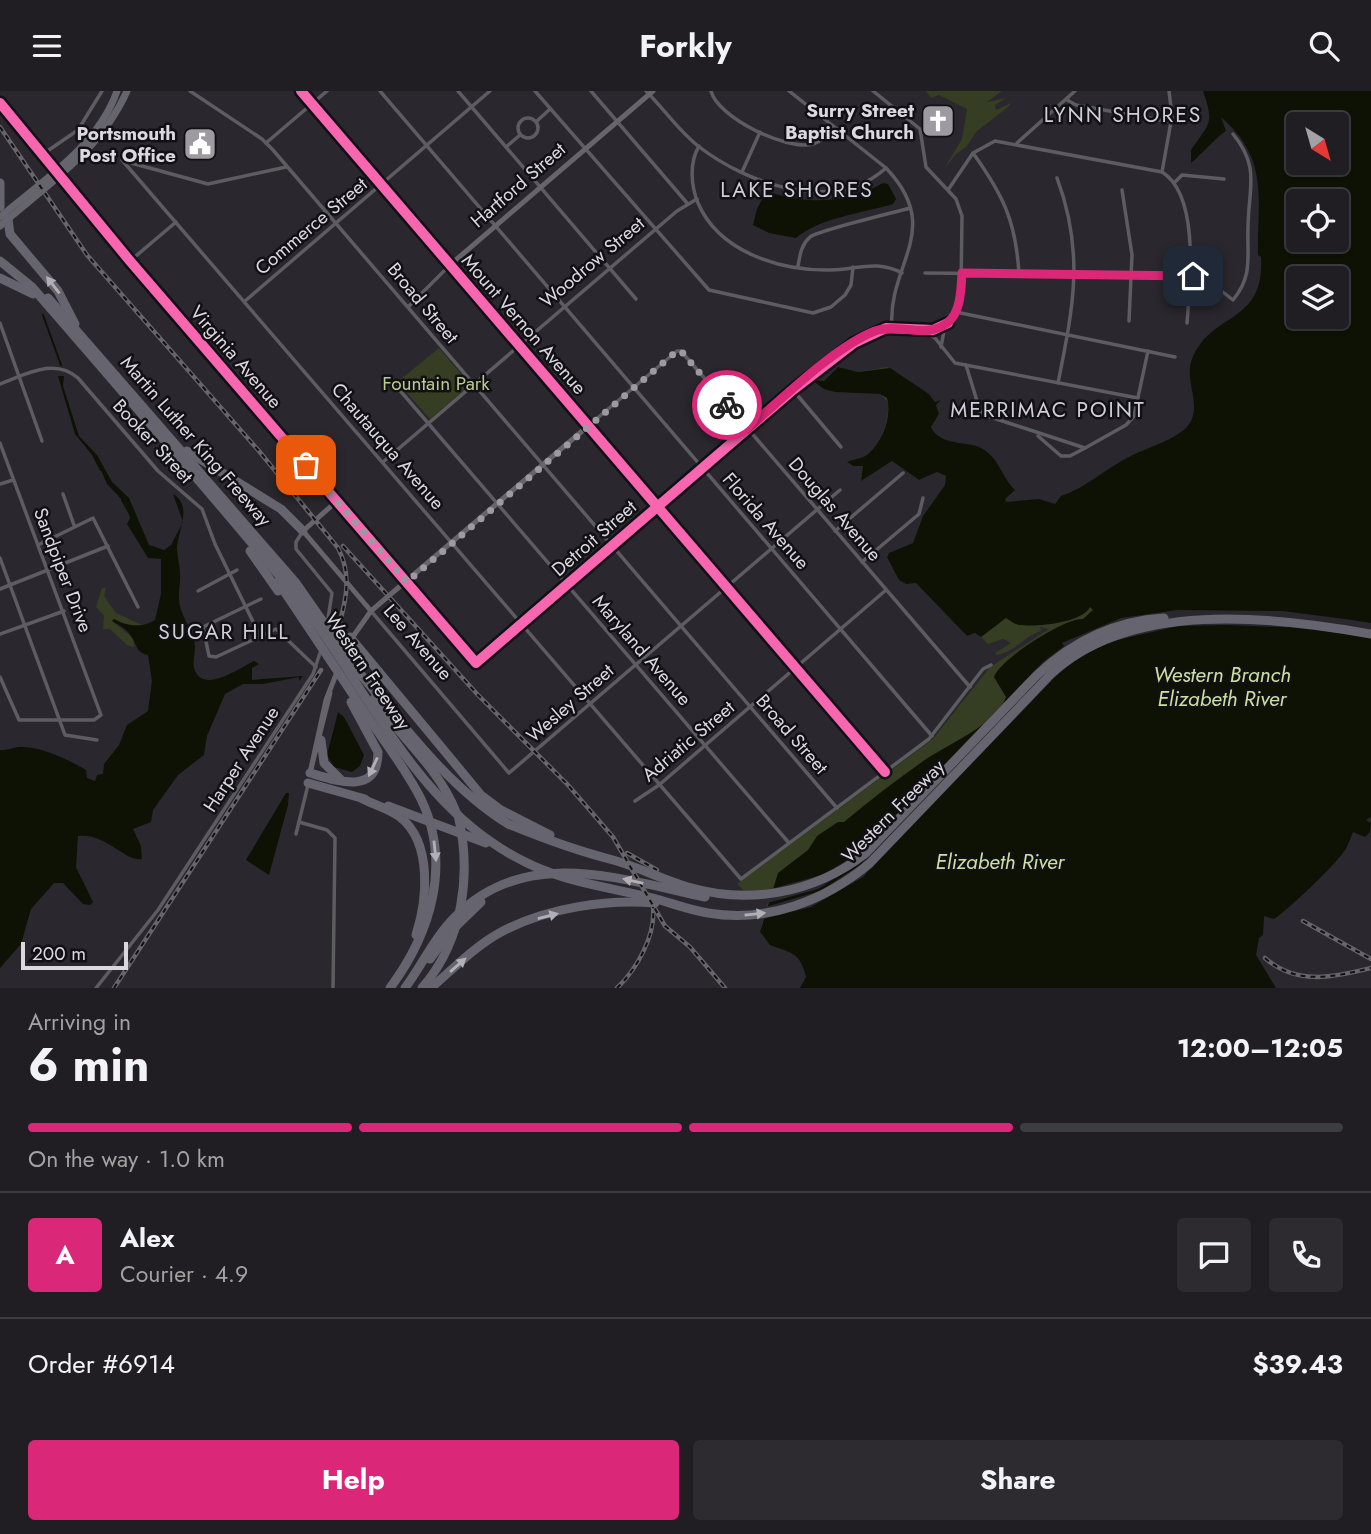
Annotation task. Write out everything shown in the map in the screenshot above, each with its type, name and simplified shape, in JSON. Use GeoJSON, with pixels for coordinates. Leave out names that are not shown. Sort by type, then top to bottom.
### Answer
{"type":"FeatureCollection","features":[{"type":"Feature","properties":{"kind":"highway"},"geometry":{"type":"LineString","coordinates":[[0,183],[10,234],[58,291],[88,344]]}},
{"type":"Feature","properties":{"kind":"highway","name":"Martin Luther King Freeway"},"geometry":{"type":"LineString","coordinates":[[0,255],[27,275],[320,614],[350,668]]}},
{"type":"Feature","properties":{"kind":"highway","name":"Martin Luther King Freeway"},"geometry":{"type":"LineString","coordinates":[[0,261],[27,283],[255,548]]}},
{"type":"Feature","properties":{"kind":"highway"},"geometry":{"type":"LineString","coordinates":[[0,278],[27,289],[61,323]]}},
{"type":"Feature","properties":{"kind":"highway"},"geometry":{"type":"LineString","coordinates":[[165,433],[208,467],[281,509],[303,531]]}},
{"type":"Feature","properties":{"kind":"highway"},"geometry":{"type":"LineString","coordinates":[[223,512],[314,640]]}},
{"type":"Feature","properties":{"kind":"highway"},"geometry":{"type":"LineString","coordinates":[[255,548],[419,797],[433,839],[436,874],[431,908],[414,952],[390,988]]}},
{"type":"Feature","properties":{"kind":"highway","name":"Western Freeway"},"geometry":{"type":"LineString","coordinates":[[255,548],[350,668],[487,811],[527,832],[690,888],[737,895],[786,891],[841,871],[879,841],[1046,667],[1093,635],[1142,620],[1215,616],[1286,618],[1371,632]]}},
{"type":"Feature","properties":{"kind":"highway","name":"Western Freeway"},"geometry":{"type":"LineString","coordinates":[[350,668],[408,762],[437,797],[464,821],[513,856],[564,877],[720,915],[763,913],[811,901],[842,884],[870,863],[1050,675],[1086,648],[1112,636],[1155,625],[1205,621],[1293,623],[1371,632]]}},
{"type":"Feature","properties":{"kind":"highway"},"geometry":{"type":"LineString","coordinates":[[350,637],[416,718],[492,804],[587,852]]}},
{"type":"Feature","properties":{"kind":"highway"},"geometry":{"type":"LineString","coordinates":[[350,668],[442,784],[459,820]]}},
{"type":"Feature","properties":{"kind":"highway"},"geometry":{"type":"LineString","coordinates":[[309,778],[359,782],[369,777],[378,757],[345,688]]}},
{"type":"Feature","properties":{"kind":"highway"},"geometry":{"type":"LineString","coordinates":[[416,718],[435,749],[459,820],[466,862],[463,897],[447,949],[422,988]]}},
{"type":"Feature","properties":{"kind":"highway"},"geometry":{"type":"LineString","coordinates":[[321,740],[324,764],[344,782]]}},
{"type":"Feature","properties":{"kind":"highway"},"geometry":{"type":"LineString","coordinates":[[309,778],[392,812],[408,825],[418,845],[423,868],[424,895],[418,930],[390,988]]}},
{"type":"Feature","properties":{"kind":"highway"},"geometry":{"type":"LineString","coordinates":[[360,798],[469,834],[513,856]]}},
{"type":"Feature","properties":{"kind":"highway"},"geometry":{"type":"LineString","coordinates":[[407,988],[453,919],[481,896],[511,882],[543,874],[593,873],[704,897],[734,900],[791,893],[816,885],[841,871]]}},
{"type":"Feature","properties":{"kind":"highway"},"geometry":{"type":"LineString","coordinates":[[431,988],[486,942],[527,921],[597,904],[642,902],[688,909]]}},
{"type":"Feature","properties":{"kind":"main road"},"geometry":{"type":"LineString","coordinates":[[66,165],[96,130],[117,91]]}},
{"type":"Feature","properties":{"kind":"main road"},"geometry":{"type":"LineString","coordinates":[[0,226],[6,214],[104,134],[127,91]]}},
{"type":"Feature","properties":{"kind":"street"},"geometry":{"type":"LineString","coordinates":[[46,152],[78,130],[102,91]]}},
{"type":"Feature","properties":{"kind":"street","name":"Broad Street"},"geometry":{"type":"LineString","coordinates":[[190,91],[266,143],[837,808]]}},
{"type":"Feature","properties":{"kind":"street","name":"Mount Vernon Avenue"},"geometry":{"type":"LineString","coordinates":[[301,91],[885,772]]}},
{"type":"Feature","properties":{"kind":"street"},"geometry":{"type":"LineString","coordinates":[[266,143],[327,91]]}},
{"type":"Feature","properties":{"kind":"street","name":"Florida Avenue"},"geometry":{"type":"LineString","coordinates":[[380,91],[932,736]]}},
{"type":"Feature","properties":{"kind":"street"},"geometry":{"type":"LineString","coordinates":[[459,91],[636,299]]}},
{"type":"Feature","properties":{"kind":"street","name":"Commerce Street"},"geometry":{"type":"LineString","coordinates":[[245,301],[490,91]]}},
{"type":"Feature","properties":{"kind":"street"},"geometry":{"type":"LineString","coordinates":[[535,91],[709,291],[801,312],[820,311],[836,304],[851,285],[853,267]]}},
{"type":"Feature","properties":{"kind":"street"},"geometry":{"type":"LineString","coordinates":[[591,91],[687,203]]}},
{"type":"Feature","properties":{"kind":"street"},"geometry":{"type":"LineString","coordinates":[[711,91],[716,103],[760,132],[789,143],[811,145],[825,138],[834,127]]}},
{"type":"Feature","properties":{"kind":"street"},"geometry":{"type":"LineString","coordinates":[[789,91],[886,168],[903,190],[910,208],[913,241],[894,299],[892,327]]}},
{"type":"Feature","properties":{"kind":"street"},"geometry":{"type":"LineString","coordinates":[[873,91],[920,129],[926,167],[947,190],[962,216],[962,273],[956,312],[948,323],[941,347]]}},
{"type":"Feature","properties":{"kind":"street"},"geometry":{"type":"LineString","coordinates":[[1017,143],[1075,91]]}},
{"type":"Feature","properties":{"kind":"street"},"geometry":{"type":"LineString","coordinates":[[1162,172],[1173,109],[1169,91]]}},
{"type":"Feature","properties":{"kind":"street"},"geometry":{"type":"LineString","coordinates":[[650,92],[699,146],[741,171],[780,185],[829,191],[863,184],[886,168]]}},
{"type":"Feature","properties":{"kind":"street","name":"Hartford Street"},"geometry":{"type":"LineString","coordinates":[[408,307],[450,265],[650,92]]}},
{"type":"Feature","properties":{"kind":"street"},"geometry":{"type":"LineString","coordinates":[[1067,100],[1076,105],[1171,122]]}},
{"type":"Feature","properties":{"kind":"street","name":"Virginia Avenue"},"geometry":{"type":"LineString","coordinates":[[0,103],[130,261],[476,663]]}},
{"type":"Feature","properties":{"kind":"street"},"geometry":{"type":"LineString","coordinates":[[537,121],[550,109]]}},
{"type":"Feature","properties":{"kind":"street"},"geometry":{"type":"LineString","coordinates":[[520,135],[518,128],[522,121],[530,118],[537,121]]}},
{"type":"Feature","properties":{"kind":"street"},"geometry":{"type":"LineString","coordinates":[[520,135],[527,138],[534,135],[538,128],[537,121]]}},
{"type":"Feature","properties":{"kind":"street"},"geometry":{"type":"LineString","coordinates":[[741,171],[760,132]]}},
{"type":"Feature","properties":{"kind":"street"},"geometry":{"type":"LineString","coordinates":[[925,273],[1190,276],[1209,281],[1231,300],[1238,294],[1249,274],[1248,222],[1253,185],[1246,153],[1233,134]]}},
{"type":"Feature","properties":{"kind":"street"},"geometry":{"type":"LineString","coordinates":[[506,147],[520,135]]}},
{"type":"Feature","properties":{"kind":"street"},"geometry":{"type":"LineString","coordinates":[[947,190],[973,153],[989,142],[1017,143],[1162,172],[1175,182],[1184,202],[1190,276],[1186,323]]}},
{"type":"Feature","properties":{"kind":"street"},"geometry":{"type":"LineString","coordinates":[[699,146],[692,168],[696,199],[709,222],[734,246],[759,258],[828,271],[877,264],[902,273]]}},
{"type":"Feature","properties":{"kind":"street"},"geometry":{"type":"LineString","coordinates":[[973,153],[1007,206],[1016,237],[1019,274]]}},
{"type":"Feature","properties":{"kind":"street","name":"Chautauqua Avenue"},"geometry":{"type":"LineString","coordinates":[[287,167],[208,184],[122,160],[741,879],[789,843]]}},
{"type":"Feature","properties":{"kind":"street"},"geometry":{"type":"LineString","coordinates":[[1175,182],[1182,175],[1224,179]]}},
{"type":"Feature","properties":{"kind":"street"},"geometry":{"type":"LineString","coordinates":[[1057,178],[1073,234],[1076,275],[1058,383]]}},
{"type":"Feature","properties":{"kind":"street"},"geometry":{"type":"LineString","coordinates":[[1122,190],[1131,237],[1133,275],[1129,321]]}},
{"type":"Feature","properties":{"kind":"street","name":"Woodrow Street"},"geometry":{"type":"LineString","coordinates":[[383,462],[654,230],[687,203],[696,199]]}},
{"type":"Feature","properties":{"kind":"street"},"geometry":{"type":"LineString","coordinates":[[798,266],[804,243],[818,232],[843,228],[910,208]]}},
{"type":"Feature","properties":{"kind":"street"},"geometry":{"type":"LineString","coordinates":[[130,261],[177,221]]}},
{"type":"Feature","properties":{"kind":"street"},"geometry":{"type":"LineString","coordinates":[[956,312],[1175,357]]}},
{"type":"Feature","properties":{"kind":"street"},"geometry":{"type":"LineString","coordinates":[[0,323],[41,441]]}},
{"type":"Feature","properties":{"kind":"street","name":"Detroit Street"},"geometry":{"type":"LineString","coordinates":[[476,663],[793,390],[862,337],[892,327],[923,331],[948,323]]}},
{"type":"Feature","properties":{"kind":"street"},"geometry":{"type":"LineString","coordinates":[[923,331],[953,362],[1138,398]]}},
{"type":"Feature","properties":{"kind":"street","name":"Douglas Avenue"},"geometry":{"type":"LineString","coordinates":[[633,388],[678,350],[970,688]]}},
{"type":"Feature","properties":{"kind":"street"},"geometry":{"type":"LineString","coordinates":[[1036,434],[1061,457],[1070,456],[1129,422],[1136,412],[1148,351]]}},
{"type":"Feature","properties":{"kind":"street"},"geometry":{"type":"LineString","coordinates":[[967,365],[979,412],[1036,434],[1085,448]]}},
{"type":"Feature","properties":{"kind":"street","name":"Booker Street"},"geometry":{"type":"LineString","coordinates":[[0,384],[51,367],[69,371],[78,378],[167,481],[202,509],[260,636]]}},
{"type":"Feature","properties":{"kind":"street","name":"Maryland Avenue"},"geometry":{"type":"LineString","coordinates":[[391,380],[789,843]]}},
{"type":"Feature","properties":{"kind":"street"},"geometry":{"type":"LineString","coordinates":[[296,834],[330,693],[350,637],[371,611],[633,388]]}},
{"type":"Feature","properties":{"kind":"street"},"geometry":{"type":"LineString","coordinates":[[793,390],[841,447]]}},
{"type":"Feature","properties":{"kind":"street","name":"Sandpiper Drive"},"geometry":{"type":"LineString","coordinates":[[0,443],[100,707],[101,715],[97,719],[61,720]]}},
{"type":"Feature","properties":{"kind":"street"},"geometry":{"type":"LineString","coordinates":[[835,531],[903,473]]}},
{"type":"Feature","properties":{"kind":"street"},"geometry":{"type":"LineString","coordinates":[[0,484],[13,479]]}},
{"type":"Feature","properties":{"kind":"street","name":"Wesley Street"},"geometry":{"type":"LineString","coordinates":[[509,773],[840,490]]}},
{"type":"Feature","properties":{"kind":"street"},"geometry":{"type":"LineString","coordinates":[[63,494],[74,525]]}},
{"type":"Feature","properties":{"kind":"street"},"geometry":{"type":"LineString","coordinates":[[862,562],[919,514],[923,498]]}},
{"type":"Feature","properties":{"kind":"street"},"geometry":{"type":"LineString","coordinates":[[303,531],[337,501]]}},
{"type":"Feature","properties":{"kind":"street"},"geometry":{"type":"LineString","coordinates":[[38,545],[93,518],[138,607]]}},
{"type":"Feature","properties":{"kind":"street","name":"Lee Avenue"},"geometry":{"type":"LineString","coordinates":[[303,531],[509,773]]}},
{"type":"Feature","properties":{"kind":"street","name":"Harper Avenue"},"geometry":{"type":"LineString","coordinates":[[96,988],[158,910],[316,667],[332,593],[296,549],[296,542],[303,531]]}},
{"type":"Feature","properties":{"kind":"street"},"geometry":{"type":"LineString","coordinates":[[0,589],[108,545]]}},
{"type":"Feature","properties":{"kind":"street"},"geometry":{"type":"LineString","coordinates":[[0,558],[67,737],[97,740]]}},
{"type":"Feature","properties":{"kind":"street"},"geometry":{"type":"LineString","coordinates":[[198,591],[237,570]]}},
{"type":"Feature","properties":{"kind":"street","name":"Adriatic Street"},"geometry":{"type":"LineString","coordinates":[[635,801],[659,785],[886,590]]}},
{"type":"Feature","properties":{"kind":"street"},"geometry":{"type":"LineString","coordinates":[[261,599],[202,629],[211,657],[279,629],[292,646],[316,667]]}},
{"type":"Feature","properties":{"kind":"street"},"geometry":{"type":"LineString","coordinates":[[0,634],[64,611]]}},
{"type":"Feature","properties":{"kind":"street"},"geometry":{"type":"LineString","coordinates":[[789,843],[932,736],[983,669],[991,665]]}},
{"type":"Feature","properties":{"kind":"street"},"geometry":{"type":"LineString","coordinates":[[0,677],[17,719],[61,720]]}},
{"type":"Feature","properties":{"kind":"street"},"geometry":{"type":"LineString","coordinates":[[309,778],[321,740],[330,693]]}},
{"type":"Feature","properties":{"kind":"street"},"geometry":{"type":"LineString","coordinates":[[299,822],[327,830],[335,838],[333,988]]}},
{"type":"Feature","properties":{"kind":"green space"},"geometry":{"type":"Polygon","coordinates":[[[926,91],[1002,91],[987,102],[1006,98],[995,105],[996,110],[1011,103],[1018,95],[1008,107],[977,131],[966,147],[956,154],[944,169],[962,139],[967,109],[939,95],[931,98],[926,91]]]}},
{"type":"Feature","properties":{"kind":"green space","name":"Fountain Park"},"geometry":{"type":"Polygon","coordinates":[[[439,348],[470,385],[430,419],[400,385],[401,379],[439,348]]]}},
{"type":"Feature","properties":{"kind":"green space"},"geometry":{"type":"Polygon","coordinates":[[[838,367],[858,372],[887,367],[929,394],[935,402],[941,400],[936,405],[939,414],[931,427],[935,433],[953,442],[980,448],[945,472],[1064,607],[1101,606],[810,965],[806,978],[799,959],[772,944],[760,932],[771,888],[768,891],[746,893],[737,884],[933,739],[990,667],[1049,629],[1040,627],[1041,631],[1008,652],[996,655],[995,653],[1011,643],[1003,639],[988,644],[977,633],[967,636],[916,583],[906,584],[899,580],[887,555],[913,543],[923,516],[945,485],[946,476],[937,472],[919,480],[892,461],[861,481],[863,466],[853,466],[847,462],[866,456],[878,443],[886,423],[888,402],[880,394],[837,390],[812,380],[824,381],[838,367]]]}},
{"type":"Feature","properties":{"kind":"green space"},"geometry":{"type":"Polygon","coordinates":[[[102,588],[106,588],[104,596],[116,613],[142,625],[126,626],[114,619],[113,622],[133,638],[134,647],[127,645],[110,629],[103,629],[104,616],[96,607],[102,588]]]}},
{"type":"Feature","properties":{"kind":"water","name":"Western Branch Elizabeth River"},"geometry":{"type":"Polygon","coordinates":[[[1203,91],[1371,91],[1371,817],[1366,820],[1371,823],[1370,832],[1365,837],[1353,832],[1343,854],[1301,897],[1274,919],[1264,916],[1263,935],[1259,938],[1256,955],[1276,988],[800,988],[806,977],[798,958],[770,945],[760,932],[778,873],[808,850],[817,836],[838,822],[844,822],[922,762],[992,717],[1006,697],[994,677],[999,669],[1034,641],[1063,625],[1083,619],[1093,610],[1090,607],[1078,617],[1047,624],[1018,625],[1006,618],[981,637],[975,633],[967,636],[916,583],[906,584],[899,580],[887,557],[889,553],[913,543],[923,516],[945,485],[946,476],[937,472],[919,480],[892,461],[861,481],[863,466],[853,466],[847,462],[866,456],[878,442],[887,421],[887,398],[880,394],[835,392],[824,389],[812,380],[824,381],[838,367],[858,372],[890,368],[929,394],[935,402],[941,400],[936,405],[939,414],[931,427],[935,433],[947,440],[981,448],[992,457],[1015,490],[1005,499],[1006,502],[1039,499],[1055,504],[1061,496],[1078,489],[1120,462],[1180,433],[1186,428],[1194,412],[1190,376],[1192,359],[1211,332],[1246,307],[1255,295],[1260,279],[1258,181],[1247,149],[1237,133],[1221,117],[1226,131],[1191,163],[1191,150],[1206,128],[1209,111],[1203,91]]]}},
{"type":"Feature","properties":{"kind":"water"},"geometry":{"type":"Polygon","coordinates":[[[883,183],[888,184],[896,199],[893,204],[829,221],[796,238],[769,233],[753,225],[766,191],[796,199],[826,200],[855,195],[883,183]]]}},
{"type":"Feature","properties":{"kind":"water"},"geometry":{"type":"Polygon","coordinates":[[[58,376],[64,376],[63,386],[79,436],[97,455],[112,482],[129,498],[149,545],[164,550],[171,545],[182,524],[177,548],[180,571],[179,602],[194,641],[194,668],[198,676],[213,680],[254,661],[259,664],[252,668],[252,680],[303,676],[299,681],[299,677],[263,684],[243,684],[225,694],[207,736],[204,755],[178,775],[153,810],[151,822],[133,829],[141,846],[142,859],[135,859],[97,838],[78,836],[76,867],[93,902],[90,905],[83,904],[63,883],[54,883],[31,909],[21,944],[0,968],[0,750],[20,747],[40,750],[86,770],[87,778],[95,781],[97,775],[103,774],[104,764],[119,745],[127,725],[148,711],[152,681],[148,655],[139,650],[123,627],[112,621],[114,619],[129,625],[150,623],[155,620],[161,594],[161,559],[148,558],[127,524],[130,518],[126,504],[107,484],[97,461],[75,434],[58,376]]]}},
{"type":"Feature","properties":{"kind":"water"},"geometry":{"type":"Polygon","coordinates":[[[173,494],[182,505],[183,521],[173,494]]]}},
{"type":"Feature","properties":{"kind":"water"},"geometry":{"type":"Polygon","coordinates":[[[338,712],[344,717],[364,755],[360,766],[352,772],[334,767],[327,755],[338,712]]]}},
{"type":"Feature","properties":{"kind":"water"},"geometry":{"type":"Polygon","coordinates":[[[286,793],[289,793],[288,805],[269,875],[246,860],[286,793]]]}},
{"type":"Feature","properties":{"kind":"pier"},"geometry":{"type":"Polygon","coordinates":[[[1177,610],[1282,611],[1345,619],[1371,623],[1371,638],[1306,628],[1228,625],[1178,626],[1109,642],[1077,659],[1056,676],[863,877],[811,907],[759,920],[762,908],[820,891],[860,865],[869,856],[818,889],[764,904],[767,890],[825,874],[861,851],[1043,662],[1064,646],[1062,643],[1121,618],[1177,610]]]}},
{"type":"Feature","properties":{"kind":"waterway"},"geometry":{"type":"LineString","coordinates":[[43,315],[61,365]]}},
{"type":"Feature","properties":{"kind":"waterway"},"geometry":{"type":"LineString","coordinates":[[94,457],[101,470]]}},
{"type":"Feature","properties":{"kind":"waterway"},"geometry":{"type":"LineString","coordinates":[[122,500],[130,514]]}},
{"type":"Feature","properties":{"kind":"railway"},"geometry":{"type":"LineString","coordinates":[[0,127],[87,255],[259,451],[338,548],[347,581],[336,637]]}},
{"type":"Feature","properties":{"kind":"railway"},"geometry":{"type":"LineString","coordinates":[[343,546],[478,695],[568,785],[613,837],[665,926],[690,947],[725,988]]}},
{"type":"Feature","properties":{"kind":"railway"},"geometry":{"type":"LineString","coordinates":[[114,988],[321,670]]}},
{"type":"Feature","properties":{"kind":"railway"},"geometry":{"type":"LineString","coordinates":[[627,853],[657,870]]}},
{"type":"Feature","properties":{"kind":"railway"},"geometry":{"type":"LineString","coordinates":[[617,988],[644,951],[651,929],[653,907]]}},
{"type":"Feature","properties":{"kind":"railway"},"geometry":{"type":"LineString","coordinates":[[1303,921],[1371,959]]}},
{"type":"Feature","properties":{"kind":"railway"},"geometry":{"type":"LineString","coordinates":[[1265,958],[1277,967],[1303,976],[1329,976],[1371,968]]}},
{"type":"Feature","properties":{"kind":"cycle path"},"geometry":{"type":"LineString","coordinates":[[301,91],[885,772]]}},
{"type":"Feature","properties":{"kind":"cycle path"},"geometry":{"type":"LineString","coordinates":[[0,103],[130,261],[476,663],[793,390],[854,343],[886,328],[933,330],[948,323]]}},
{"type":"Feature","properties":{"kind":"way so far"},"geometry":{"type":"LineString","coordinates":[[306,465],[407,582],[678,350],[727,405]]}},
{"type":"Feature","properties":{"kind":"place","name":"Surry Street Baptist Church"},"geometry":{"type":"Point","coordinates":[938,121]}},
{"type":"Feature","properties":{"kind":"place","name":"Portsmouth Post Office"},"geometry":{"type":"Point","coordinates":[200,144]}},
{"type":"Feature","properties":{"kind":"district","name":"LYNN SHORES"},"geometry":{"type":"Point","coordinates":[1123,115]}},
{"type":"Feature","properties":{"kind":"district","name":"LAKE SHORES"},"geometry":{"type":"Point","coordinates":[797,190]}},
{"type":"Feature","properties":{"kind":"district","name":"MERRIMAC POINT"},"geometry":{"type":"Point","coordinates":[1048,410]}},
{"type":"Feature","properties":{"kind":"district","name":"SUGAR HILL"},"geometry":{"type":"Point","coordinates":[224,632]}},
{"type":"Feature","properties":{"kind":"route"},"geometry":{"type":"LineString","coordinates":[[727,405],[747,429],[821,367],[866,335],[892,327],[923,331],[940,328],[948,323],[956,312],[962,273],[1193,276]]}},
{"type":"Feature","properties":{"kind":"water label","name":"Elizabeth River"},"geometry":{"type":"Point","coordinates":[1000,862]}}]}
